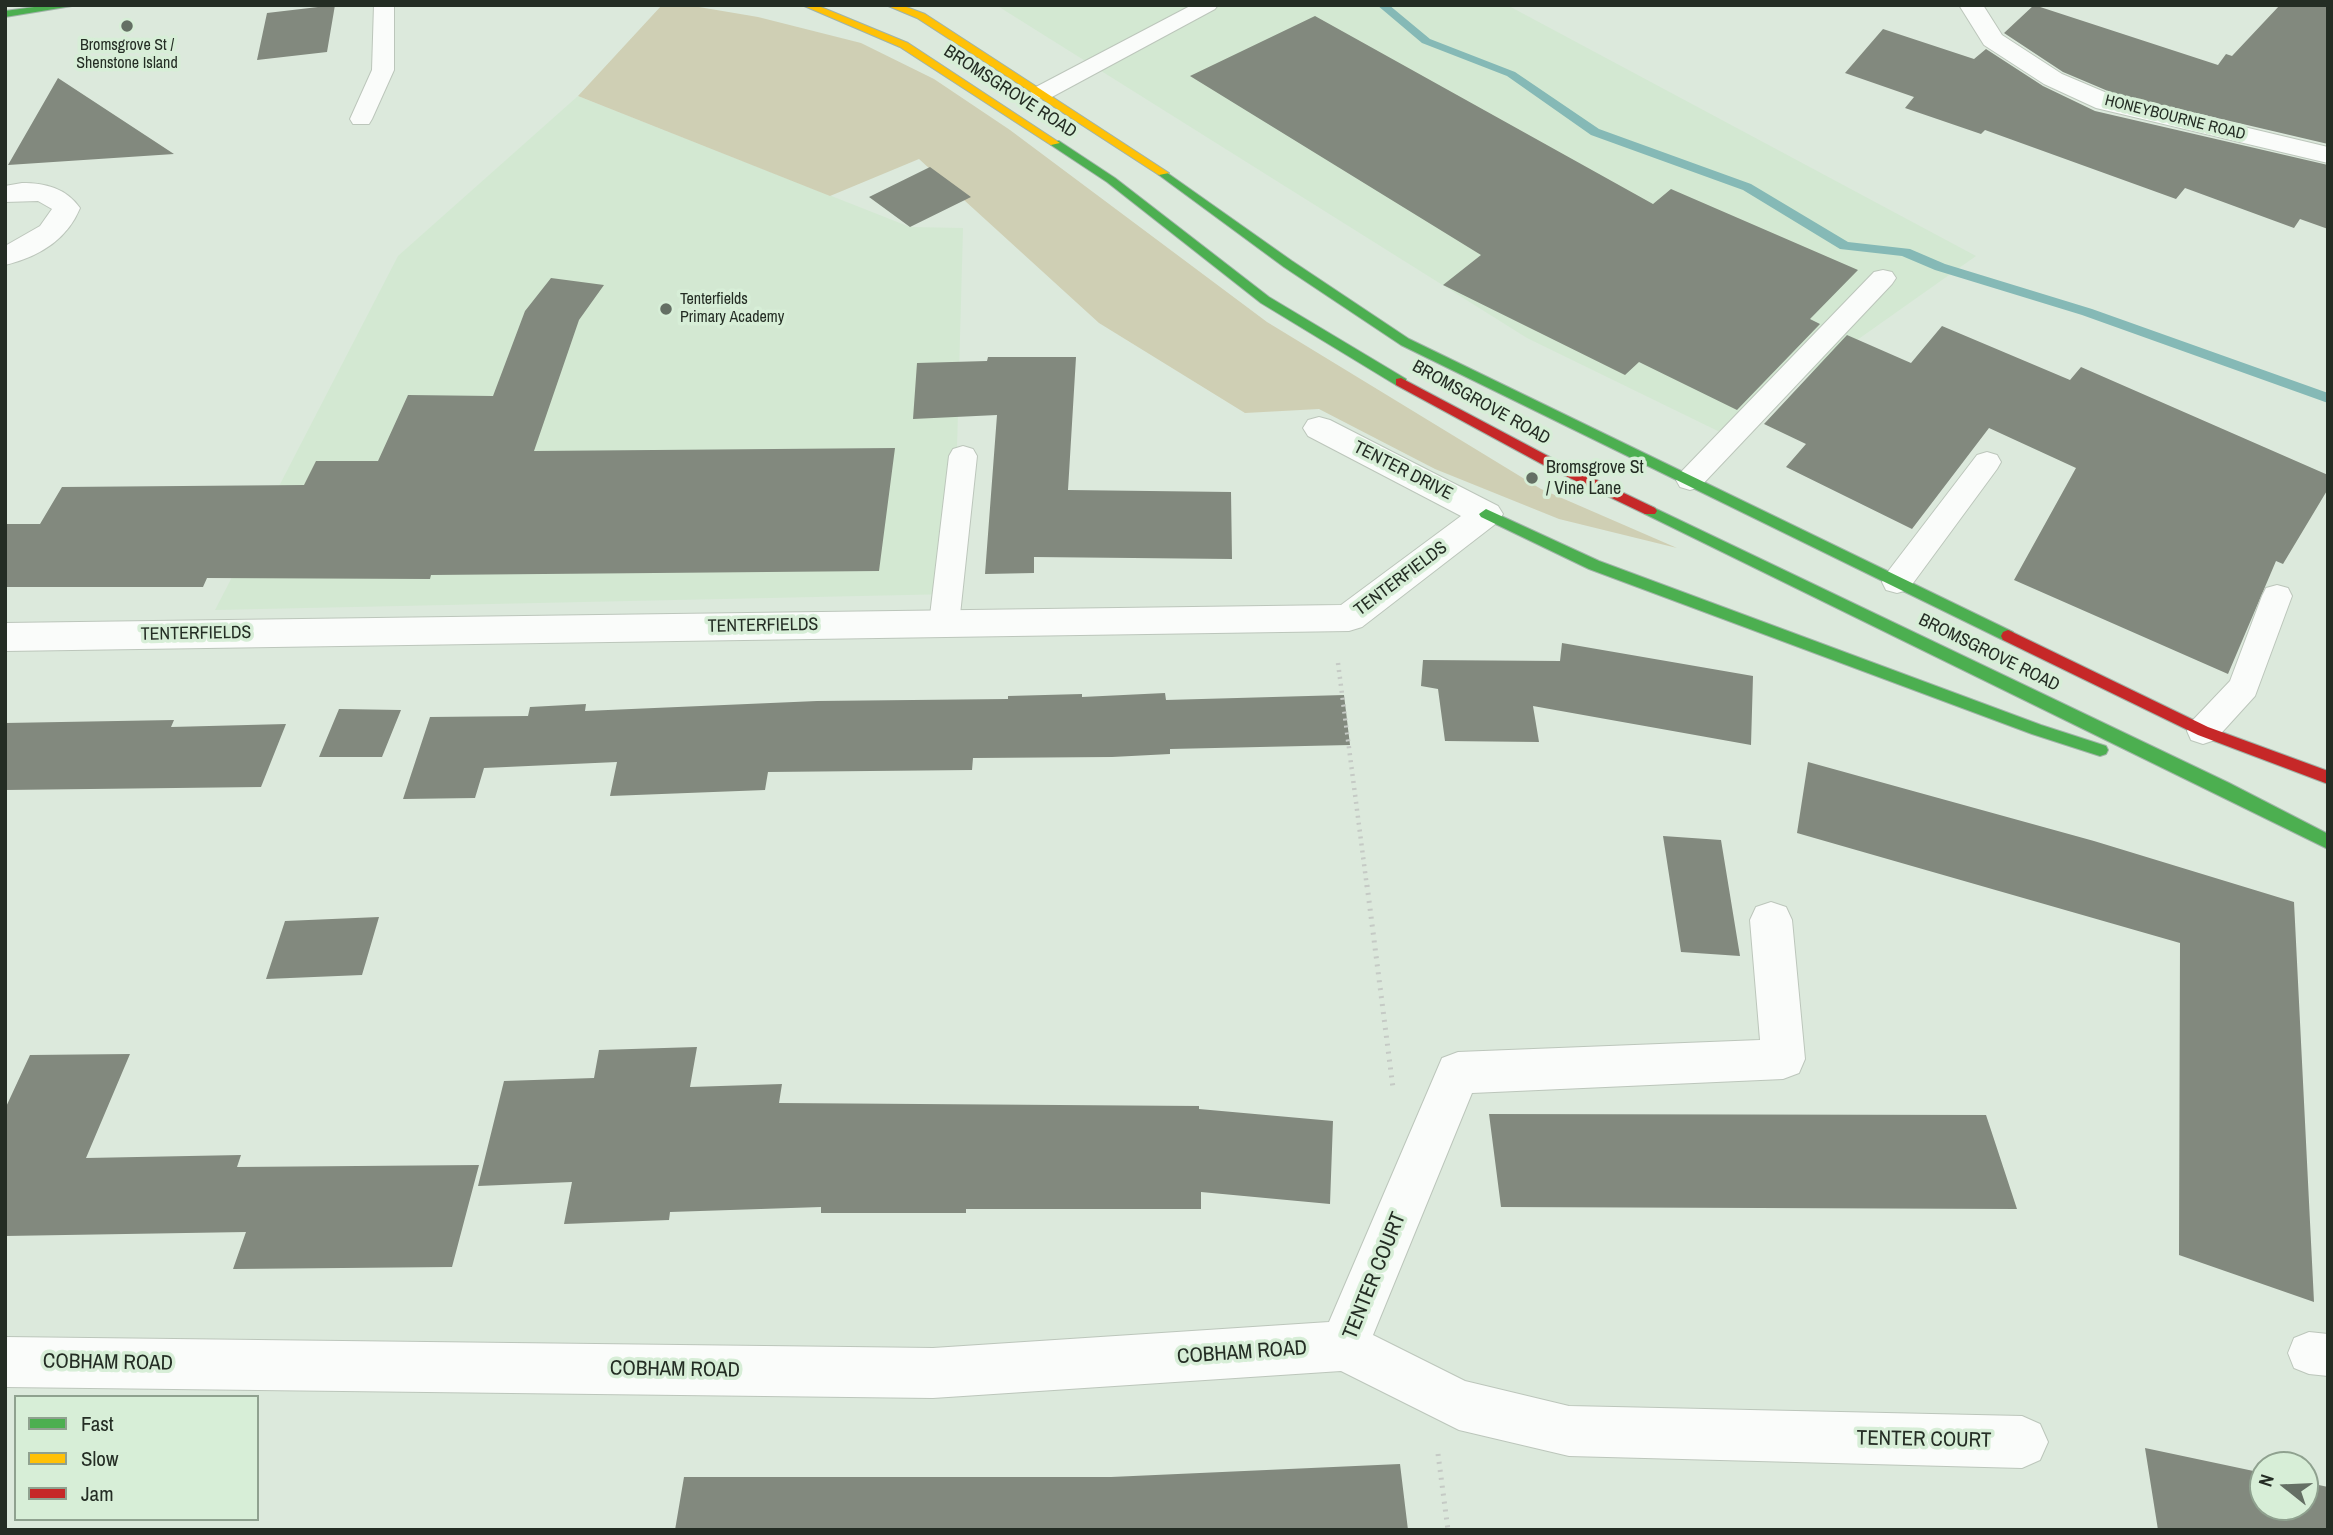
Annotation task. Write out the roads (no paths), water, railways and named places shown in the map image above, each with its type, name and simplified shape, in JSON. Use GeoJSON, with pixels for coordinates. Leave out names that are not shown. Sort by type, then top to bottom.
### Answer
{"type":"FeatureCollection","features":[{"type":"Feature","properties":{"kind":"main road"},"geometry":{"type":"LineString","coordinates":[[5,14],[73,5]]}},
{"type":"Feature","properties":{"kind":"main road","name":"BROMSGROVE ROAD"},"geometry":{"type":"LineString","coordinates":[[807,5],[904,45],[1111,180],[1265,300],[1400,381],[1556,466],[2223,788],[2328,842]]}},
{"type":"Feature","properties":{"kind":"main road","name":"BROMSGROVE ROAD"},"geometry":{"type":"LineString","coordinates":[[891,5],[921,16],[1145,160],[1288,264],[1405,342],[2203,731],[2328,778]]}},
{"type":"Feature","properties":{"kind":"main road"},"geometry":{"type":"LineString","coordinates":[[1486,514],[1594,565],[2011,721],[2223,788]]}},
{"type":"Feature","properties":{"kind":"street","name":"HONEYBOURNE ROAD"},"geometry":{"type":"LineString","coordinates":[[1971,5],[1993,40],[2053,79],[2105,102],[2328,155]]}},
{"type":"Feature","properties":{"kind":"street"},"geometry":{"type":"LineString","coordinates":[[5,194],[40,192],[59,199],[66,208],[63,220],[37,243],[5,256]]}},
{"type":"Feature","properties":{"kind":"street","name":"TENTER DRIVE"},"geometry":{"type":"LineString","coordinates":[[1319,428],[1486,514]]}},
{"type":"Feature","properties":{"kind":"street","name":"TENTERFIELDS"},"geometry":{"type":"LineString","coordinates":[[5,637],[1349,618],[1486,514]]}},
{"type":"Feature","properties":{"kind":"street","name":"TENTER COURT"},"geometry":{"type":"LineString","coordinates":[[1771,920],[1783,1059],[1458,1073],[1344,1346],[1459,1405],[1569,1432],[2022,1443]]}},
{"type":"Feature","properties":{"kind":"street","name":"COBHAM ROAD"},"geometry":{"type":"LineString","coordinates":[[5,1362],[933,1373],[1344,1346]]}},
{"type":"Feature","properties":{"kind":"lane"},"geometry":{"type":"LineString","coordinates":[[361,119],[383,70],[384,5]]}},
{"type":"Feature","properties":{"kind":"lane"},"geometry":{"type":"LineString","coordinates":[[1158,5],[1188,16]]}},
{"type":"Feature","properties":{"kind":"lane"},"geometry":{"type":"LineString","coordinates":[[1042,93],[1208,5]]}},
{"type":"Feature","properties":{"kind":"lane"},"geometry":{"type":"LineString","coordinates":[[1690,480],[1883,278]]}},
{"type":"Feature","properties":{"kind":"lane"},"geometry":{"type":"LineString","coordinates":[[944,624],[963,456]]}},
{"type":"Feature","properties":{"kind":"lane"},"geometry":{"type":"LineString","coordinates":[[1897,582],[1987,462]]}},
{"type":"Feature","properties":{"kind":"lane"},"geometry":{"type":"LineString","coordinates":[[2203,731],[2244,687],[2277,596]]}},
{"type":"Feature","properties":{"kind":"waterway"},"geometry":{"type":"LineString","coordinates":[[1382,5],[1426,41],[1511,74],[1595,132],[1747,187],[1845,246],[1905,252],[1940,267],[2087,312],[2328,398]]}},
{"type":"Feature","properties":{"kind":"place","name":"Bromsgrove St / Shenstone Island"},"geometry":{"type":"Point","coordinates":[127,26]}},
{"type":"Feature","properties":{"kind":"place","name":"Tenterfields Primary Academy"},"geometry":{"type":"Point","coordinates":[666,309]}},
{"type":"Feature","properties":{"kind":"place","name":"Bromsgrove St / Vine Lane"},"geometry":{"type":"Point","coordinates":[1532,478]}}]}
